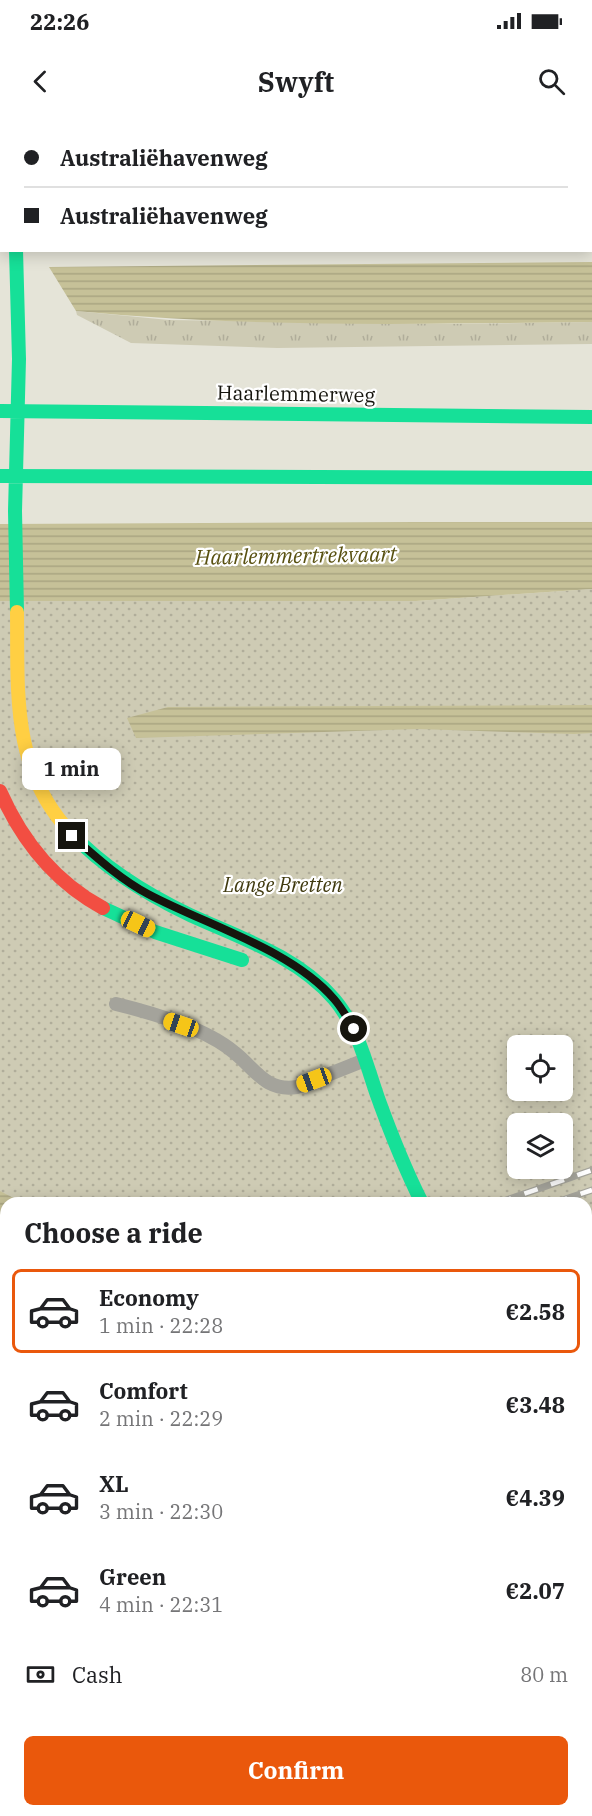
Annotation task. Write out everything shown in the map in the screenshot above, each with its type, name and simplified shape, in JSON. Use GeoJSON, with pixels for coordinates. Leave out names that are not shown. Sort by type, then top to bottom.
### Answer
{"type":"FeatureCollection","features":[{"type":"Feature","properties":{"kind":"street"},"geometry":{"type":"LineString","coordinates":[[16,252],[18,359],[15,511],[18,706],[20,732],[39,790],[72,836],[105,865],[146,893],[249,941],[311,978],[334,998],[354,1029],[391,1134],[419,1197]]}},
{"type":"Feature","properties":{"kind":"street","name":"Haarlemmerweg"},"geometry":{"type":"LineString","coordinates":[[0,411],[592,417]]}},
{"type":"Feature","properties":{"kind":"street"},"geometry":{"type":"LineString","coordinates":[[0,476],[592,478]]}},
{"type":"Feature","properties":{"kind":"street"},"geometry":{"type":"LineString","coordinates":[[0,791],[18,827],[40,857],[66,883],[105,909],[154,932],[209,947],[252,964]]}},
{"type":"Feature","properties":{"kind":"street"},"geometry":{"type":"LineString","coordinates":[[340,1034],[364,1058]]}},
{"type":"Feature","properties":{"kind":"lane"},"geometry":{"type":"LineString","coordinates":[[116,1004],[199,1031],[220,1042],[264,1080],[276,1087],[286,1089],[297,1087],[364,1058]]}},
{"type":"Feature","properties":{"kind":"green space"},"geometry":{"type":"Polygon","coordinates":[[[76,311],[169,320],[449,324],[592,322],[592,344],[277,348],[131,343],[77,315],[76,311]]]}},
{"type":"Feature","properties":{"kind":"green space","name":"Lange Bretten"},"geometry":{"type":"Polygon","coordinates":[[[592,589],[592,1197],[0,1197],[0,601],[416,601],[592,589]]]}},
{"type":"Feature","properties":{"kind":"water"},"geometry":{"type":"Polygon","coordinates":[[[592,262],[592,322],[463,324],[334,324],[205,320],[76,311],[49,267],[592,262]]]}},
{"type":"Feature","properties":{"kind":"water","name":"Haarlemmertrekvaart"},"geometry":{"type":"Polygon","coordinates":[[[592,522],[592,589],[416,601],[0,601],[0,524],[592,522]]]}},
{"type":"Feature","properties":{"kind":"water"},"geometry":{"type":"Polygon","coordinates":[[[592,705],[592,733],[574,734],[418,729],[136,738],[127,718],[168,707],[592,705]]]}},
{"type":"Feature","properties":{"kind":"water"},"geometry":{"type":"Polygon","coordinates":[[[0,1191],[12,1197],[0,1197],[0,1191]]]}},
{"type":"Feature","properties":{"kind":"railway"},"geometry":{"type":"LineString","coordinates":[[515,1197],[592,1170]]}},
{"type":"Feature","properties":{"kind":"railway"},"geometry":{"type":"LineString","coordinates":[[572,1197],[592,1190]]}},
{"type":"Feature","properties":{"kind":"traffic: fast"},"geometry":{"type":"LineString","coordinates":[[16,252],[19,359],[15,511],[17,612]]}},
{"type":"Feature","properties":{"kind":"traffic: fast"},"geometry":{"type":"LineString","coordinates":[[0,411],[592,417]]}},
{"type":"Feature","properties":{"kind":"traffic: fast"},"geometry":{"type":"LineString","coordinates":[[0,476],[592,478]]}},
{"type":"Feature","properties":{"kind":"traffic: fast"},"geometry":{"type":"LineString","coordinates":[[71,833],[97,858],[142,889],[190,915],[248,940],[285,960],[303,971],[334,999],[355,1034],[393,1138],[419,1197]]}},
{"type":"Feature","properties":{"kind":"traffic: fast"},"geometry":{"type":"LineString","coordinates":[[103,908],[155,932],[242,960]]}},
{"type":"Feature","properties":{"kind":"traffic: slow"},"geometry":{"type":"LineString","coordinates":[[17,612],[19,700],[28,756],[37,783],[51,809],[71,833]]}},
{"type":"Feature","properties":{"kind":"traffic: jam"},"geometry":{"type":"LineString","coordinates":[[0,791],[19,827],[55,873],[86,898],[103,908]]}},
{"type":"Feature","properties":{"kind":"route"},"geometry":{"type":"LineString","coordinates":[[72,836],[105,865],[146,893],[249,941],[311,978],[334,998],[354,1029]]}}]}
